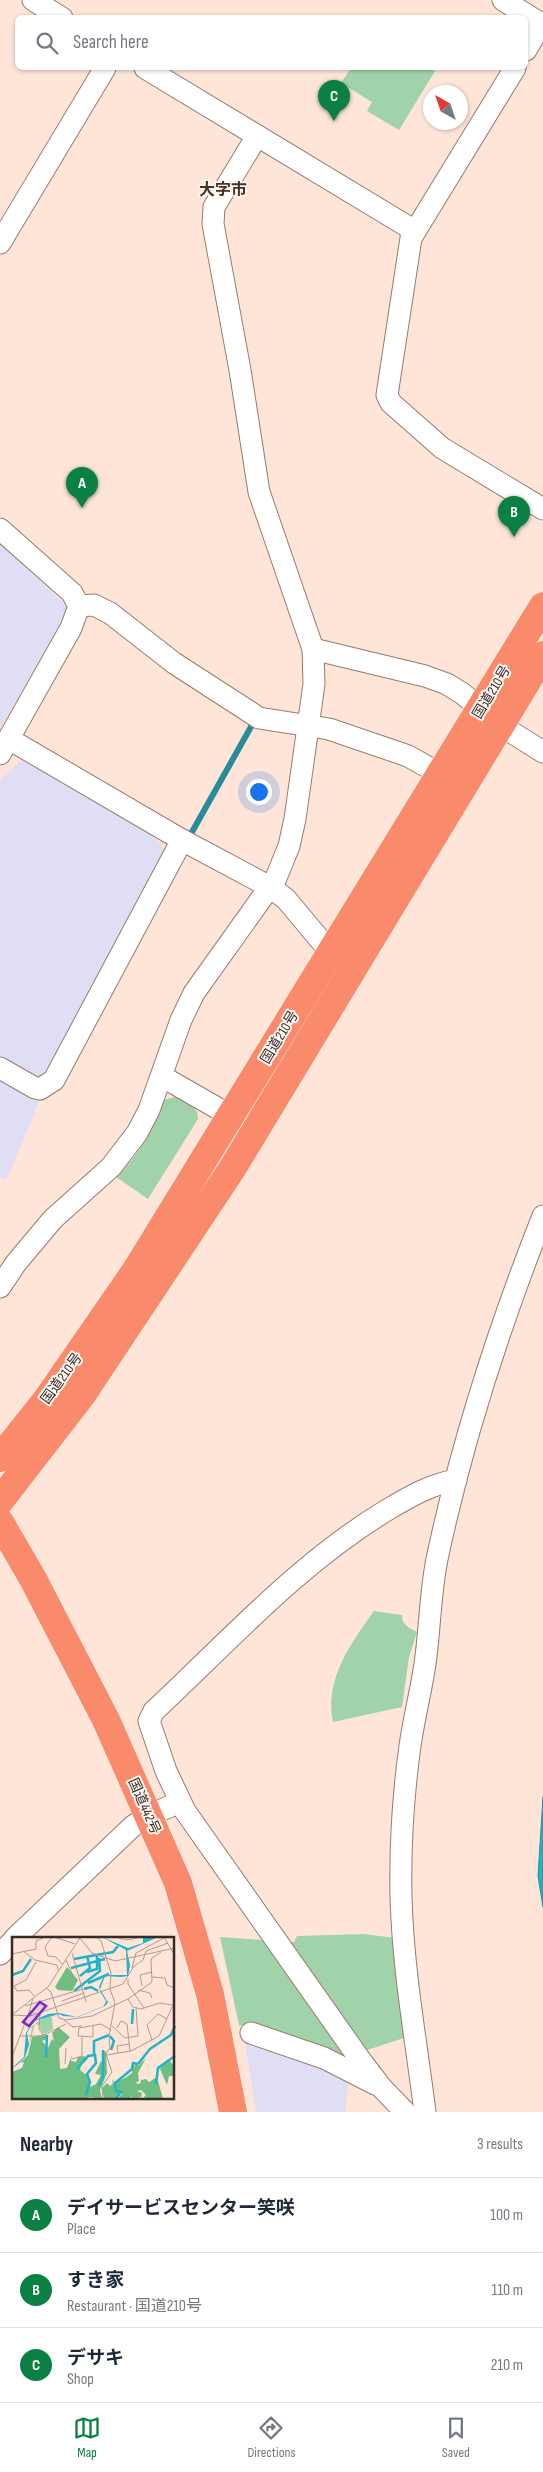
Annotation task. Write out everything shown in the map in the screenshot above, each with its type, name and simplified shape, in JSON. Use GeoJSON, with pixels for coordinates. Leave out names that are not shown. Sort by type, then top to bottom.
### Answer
{"type":"FeatureCollection","features":[{"type":"Feature","properties":{"kind":"highway","name":"国道210号"},"geometry":{"type":"LineString","coordinates":[[0,1501],[82,1395],[201,1218],[490,717],[543,606]]}},
{"type":"Feature","properties":{"kind":"highway","name":"国道210号"},"geometry":{"type":"LineString","coordinates":[[0,1458],[47,1399],[105,1317],[231,1116],[440,774],[543,655]]}},
{"type":"Feature","properties":{"kind":"highway","name":"国道442号"},"geometry":{"type":"LineString","coordinates":[[0,1522],[38,1588],[102,1711],[150,1814],[190,1921],[218,2028],[233,2112]]}},
{"type":"Feature","properties":{"kind":"street"},"geometry":{"type":"LineString","coordinates":[[34,0],[57,15]]}},
{"type":"Feature","properties":{"kind":"street"},"geometry":{"type":"LineString","coordinates":[[503,0],[526,15]]}},
{"type":"Feature","properties":{"kind":"street"},"geometry":{"type":"LineString","coordinates":[[528,16],[542,25],[528,47]]}},
{"type":"Feature","properties":{"kind":"street"},"geometry":{"type":"LineString","coordinates":[[0,243],[104,70]]}},
{"type":"Feature","properties":{"kind":"street"},"geometry":{"type":"LineString","coordinates":[[148,70],[415,232]]}},
{"type":"Feature","properties":{"kind":"street"},"geometry":{"type":"LineString","coordinates":[[514,70],[415,232],[408,254],[388,383],[388,399],[442,448],[543,510]]}},
{"type":"Feature","properties":{"kind":"street"},"geometry":{"type":"LineString","coordinates":[[0,1287],[16,1264],[53,1219],[111,1167],[129,1146],[149,1110],[181,1020],[194,993],[270,887],[281,869],[292,834],[314,684],[313,649],[259,492],[234,333],[213,224],[214,207],[257,136]]}},
{"type":"Feature","properties":{"kind":"street"},"geometry":{"type":"LineString","coordinates":[[0,529],[72,593],[79,606],[71,628],[4,747],[270,887],[286,899],[331,953]]}},
{"type":"Feature","properties":{"kind":"street"},"geometry":{"type":"LineString","coordinates":[[79,606],[94,605],[110,613],[174,663],[259,718],[329,729],[408,756],[440,774]]}},
{"type":"Feature","properties":{"kind":"street"},"geometry":{"type":"LineString","coordinates":[[313,649],[436,680],[463,694],[490,717],[543,752]]}},
{"type":"Feature","properties":{"kind":"street"},"geometry":{"type":"LineString","coordinates":[[0,1068],[35,1088],[40,1089],[54,1080],[182,840]]}},
{"type":"Feature","properties":{"kind":"street"},"geometry":{"type":"LineString","coordinates":[[162,1077],[231,1116]]}},
{"type":"Feature","properties":{"kind":"street"},"geometry":{"type":"LineString","coordinates":[[425,2112],[409,2008],[401,1899],[401,1855],[410,1746],[425,1663],[429,1605],[437,1560],[456,1480],[498,1334],[543,1216]]}},
{"type":"Feature","properties":{"kind":"street"},"geometry":{"type":"LineString","coordinates":[[405,2112],[381,2087],[180,1802],[151,1731],[149,1721],[154,1711],[231,1636],[331,1547],[407,1498],[443,1482],[456,1480]]}},
{"type":"Feature","properties":{"kind":"street"},"geometry":{"type":"LineString","coordinates":[[16,1937],[133,1826],[150,1814],[180,1802]]}},
{"type":"Feature","properties":{"kind":"street"},"geometry":{"type":"LineString","coordinates":[[0,1954],[12,1941]]}},
{"type":"Feature","properties":{"kind":"street"},"geometry":{"type":"LineString","coordinates":[[251,2034],[324,2058],[381,2087]]}},
{"type":"Feature","properties":{"kind":"shaded area"},"geometry":{"type":"Polygon","coordinates":[[[0,543],[70,609],[0,728],[0,543]]]}},
{"type":"Feature","properties":{"kind":"shaded area"},"geometry":{"type":"Polygon","coordinates":[[[23,759],[144,829],[153,836],[164,850],[162,858],[47,1076],[34,1115],[6,1181],[0,1177],[0,780],[23,759]]]}},
{"type":"Feature","properties":{"kind":"shaded area"},"geometry":{"type":"Polygon","coordinates":[[[245,2043],[263,2044],[349,2077],[345,2112],[256,2112],[245,2043]]]}},
{"type":"Feature","properties":{"kind":"green space"},"geometry":{"type":"Polygon","coordinates":[[[350,70],[435,71],[426,85],[423,85],[423,91],[399,130],[367,111],[372,102],[341,83],[350,70]]]}},
{"type":"Feature","properties":{"kind":"green space"},"geometry":{"type":"Polygon","coordinates":[[[174,1097],[183,1099],[194,1107],[198,1114],[198,1119],[148,1199],[116,1177],[145,1142],[164,1100],[174,1097]]]}},
{"type":"Feature","properties":{"kind":"green space"},"geometry":{"type":"Polygon","coordinates":[[[374,1611],[402,1615],[405,1624],[417,1632],[409,1657],[402,1707],[333,1722],[332,1691],[336,1677],[349,1649],[374,1611]]]}},
{"type":"Feature","properties":{"kind":"green space"},"geometry":{"type":"Polygon","coordinates":[[[364,1934],[395,1938],[404,2038],[343,2058],[239,2025],[220,1937],[294,1942],[297,1936],[364,1934]]]}},
{"type":"Feature","properties":{"kind":"water"},"geometry":{"type":"Polygon","coordinates":[[[543,1797],[543,1907],[538,1876],[543,1797]]]}},
{"type":"Feature","properties":{"kind":"waterway"},"geometry":{"type":"LineString","coordinates":[[192,832],[252,725],[258,725]]}},
{"type":"Feature","properties":{"kind":"place","name":"デサキ"},"geometry":{"type":"Point","coordinates":[334,121]}},
{"type":"Feature","properties":{"kind":"place","name":"デイサービスセンター笑咲"},"geometry":{"type":"Point","coordinates":[82,508]}},
{"type":"Feature","properties":{"kind":"place","name":"すき家"},"geometry":{"type":"Point","coordinates":[514,537]}},
{"type":"Feature","properties":{"kind":"district","name":"大字市"},"geometry":{"type":"Point","coordinates":[223,189]}}]}
